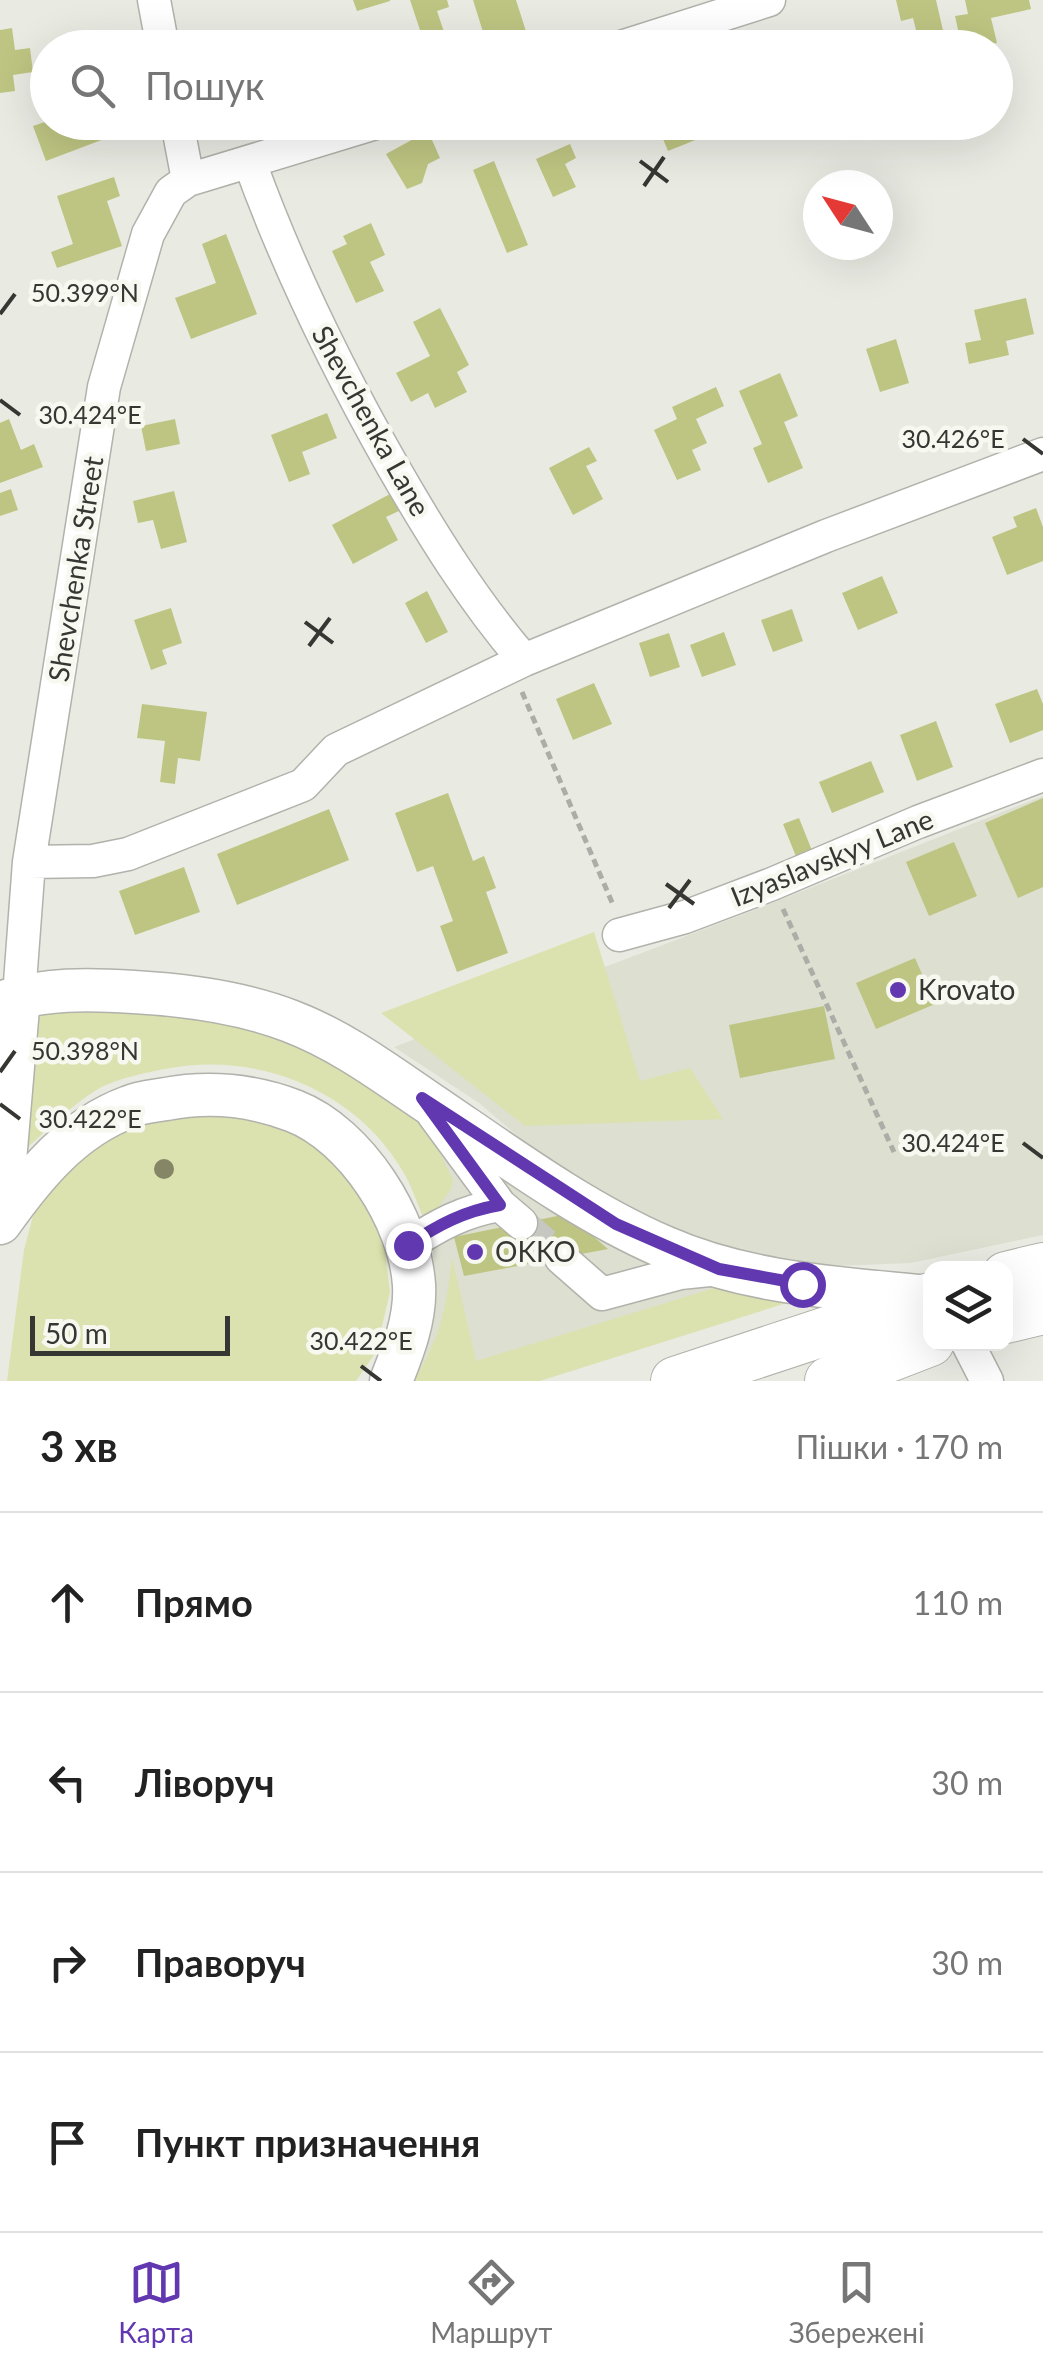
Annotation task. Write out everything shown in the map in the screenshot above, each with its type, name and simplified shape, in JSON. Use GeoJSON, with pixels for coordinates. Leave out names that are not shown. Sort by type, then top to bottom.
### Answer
{"type":"FeatureCollection","features":[{"type":"Feature","properties":{"kind":"highway"},"geometry":{"type":"LineString","coordinates":[[1013,1274],[1043,1267]]}},
{"type":"Feature","properties":{"kind":"highway"},"geometry":{"type":"LineString","coordinates":[[675,1381],[923,1299]]}},
{"type":"Feature","properties":{"kind":"highway"},"geometry":{"type":"LineString","coordinates":[[1013,1317],[1043,1310]]}},
{"type":"Feature","properties":{"kind":"highway"},"geometry":{"type":"LineString","coordinates":[[831,1380],[923,1345]]}},
{"type":"Feature","properties":{"kind":"main road"},"geometry":{"type":"LineString","coordinates":[[10,999],[82,989],[136,992],[206,999],[290,1020],[378,1066],[616,1224],[719,1269],[802,1284],[923,1296]]}},
{"type":"Feature","properties":{"kind":"main road","name":"Shevchenka Street"},"geometry":{"type":"LineString","coordinates":[[0,1222],[10,999]]}},
{"type":"Feature","properties":{"kind":"main road"},"geometry":{"type":"LineString","coordinates":[[0,1222],[40,1168],[71,1140],[129,1106],[219,1094],[297,1112],[355,1155],[379,1185],[408,1245],[414,1288],[408,1336],[390,1381]]}},
{"type":"Feature","properties":{"kind":"street"},"geometry":{"type":"LineString","coordinates":[[154,0],[160,30]]}},
{"type":"Feature","properties":{"kind":"street"},"geometry":{"type":"LineString","coordinates":[[675,30],[769,0]]}},
{"type":"Feature","properties":{"kind":"street"},"geometry":{"type":"LineString","coordinates":[[180,140],[188,180],[322,140]]}},
{"type":"Feature","properties":{"kind":"street","name":"Shevchenka Lane"},"geometry":{"type":"LineString","coordinates":[[250,163],[276,236],[365,418],[432,532],[518,663]]}},
{"type":"Feature","properties":{"kind":"street","name":"Shevchenka Street"},"geometry":{"type":"LineString","coordinates":[[10,999],[104,387],[148,234],[171,192],[188,180]]}},
{"type":"Feature","properties":{"kind":"street"},"geometry":{"type":"LineString","coordinates":[[29,862],[93,861],[128,854],[302,785],[336,750],[518,663],[826,536],[1043,454]]}},
{"type":"Feature","properties":{"kind":"street","name":"Izyaslavskyy Lane"},"geometry":{"type":"LineString","coordinates":[[622,934],[684,917],[772,884],[918,822],[1043,775]]}},
{"type":"Feature","properties":{"kind":"street"},"geometry":{"type":"LineString","coordinates":[[408,1245],[439,1224],[470,1210],[510,1214],[422,1098]]}},
{"type":"Feature","properties":{"kind":"street"},"geometry":{"type":"LineString","coordinates":[[561,1258],[602,1294],[680,1273],[719,1269]]}},
{"type":"Feature","properties":{"kind":"street"},"geometry":{"type":"LineString","coordinates":[[972,1351],[987,1381]]}},
{"type":"Feature","properties":{"kind":"path"},"geometry":{"type":"LineString","coordinates":[[518,663],[622,934]]}},
{"type":"Feature","properties":{"kind":"path"},"geometry":{"type":"LineString","coordinates":[[772,884],[894,1152]]}},
{"type":"Feature","properties":{"kind":"shaded area"},"geometry":{"type":"Polygon","coordinates":[[[1043,796],[1043,1235],[911,1263],[810,1267],[752,1259],[636,1214],[542,1157],[479,1103],[394,1047],[739,916],[1043,796]]]}},
{"type":"Feature","properties":{"kind":"shaded area"},"geometry":{"type":"Polygon","coordinates":[[[433,1139],[721,1286],[470,1381],[409,1381],[434,1305],[433,1139]]]}},
{"type":"Feature","properties":{"kind":"green space"},"geometry":{"type":"Polygon","coordinates":[[[594,932],[640,1081],[690,1068],[723,1119],[525,1126],[381,1013],[594,932]]]}},
{"type":"Feature","properties":{"kind":"green space"},"geometry":{"type":"Polygon","coordinates":[[[129,1000],[296,1034],[400,1093],[433,1139],[453,1180],[451,1189],[426,1224],[405,1175],[362,1121],[304,1084],[239,1066],[171,1068],[115,1082],[79,1102],[28,1147],[20,1145],[41,1005],[129,1000]]]}},
{"type":"Feature","properties":{"kind":"green space"},"geometry":{"type":"Polygon","coordinates":[[[179,1109],[268,1117],[317,1143],[356,1182],[383,1234],[390,1292],[376,1352],[356,1381],[7,1381],[24,1250],[34,1212],[87,1145],[179,1109]]]}},
{"type":"Feature","properties":{"kind":"green space"},"geometry":{"type":"Polygon","coordinates":[[[452,1257],[476,1361],[721,1286],[796,1300],[540,1381],[414,1381],[441,1322],[452,1257]]]}},
{"type":"Feature","properties":{"kind":"building"},"geometry":{"type":"Polygon","coordinates":[[[353,0],[390,0],[390,1],[357,11],[353,0]]]}},
{"type":"Feature","properties":{"kind":"building"},"geometry":{"type":"Polygon","coordinates":[[[410,0],[447,0],[449,7],[437,11],[443,30],[420,30],[410,0]]]}},
{"type":"Feature","properties":{"kind":"building"},"geometry":{"type":"Polygon","coordinates":[[[473,0],[516,0],[526,30],[482,30],[473,0]]]}},
{"type":"Feature","properties":{"kind":"building"},"geometry":{"type":"Polygon","coordinates":[[[896,0],[936,0],[943,30],[916,30],[913,18],[901,21],[896,0]]]}},
{"type":"Feature","properties":{"kind":"building"},"geometry":{"type":"Polygon","coordinates":[[[965,0],[1029,0],[1031,9],[991,18],[994,30],[958,30],[955,16],[968,14],[965,0]]]}},
{"type":"Feature","properties":{"kind":"building"},"geometry":{"type":"Polygon","coordinates":[[[12,28],[15,50],[30,48],[30,72],[13,75],[15,91],[0,93],[0,30],[12,28]]]}},
{"type":"Feature","properties":{"kind":"building"},"geometry":{"type":"Polygon","coordinates":[[[38,140],[102,140],[46,161],[38,140]]]}},
{"type":"Feature","properties":{"kind":"building"},"geometry":{"type":"Polygon","coordinates":[[[412,140],[432,140],[440,158],[428,164],[422,183],[407,189],[386,154],[412,140]]]}},
{"type":"Feature","properties":{"kind":"building"},"geometry":{"type":"Polygon","coordinates":[[[663,140],[695,140],[668,151],[663,140]]]}},
{"type":"Feature","properties":{"kind":"building"},"geometry":{"type":"Polygon","coordinates":[[[570,144],[576,158],[565,164],[576,187],[553,197],[536,159],[570,144]]]}},
{"type":"Feature","properties":{"kind":"building"},"geometry":{"type":"Polygon","coordinates":[[[494,161],[528,245],[507,253],[473,170],[494,161]]]}},
{"type":"Feature","properties":{"kind":"building"},"geometry":{"type":"Polygon","coordinates":[[[114,177],[120,196],[107,201],[122,246],[57,268],[51,252],[73,244],[57,196],[114,177]]]}},
{"type":"Feature","properties":{"kind":"building"},"geometry":{"type":"Polygon","coordinates":[[[371,223],[385,255],[370,262],[384,291],[356,303],[332,251],[347,244],[343,236],[371,223]]]}},
{"type":"Feature","properties":{"kind":"building"},"geometry":{"type":"Polygon","coordinates":[[[226,234],[257,314],[191,339],[175,298],[216,283],[202,244],[226,234]]]}},
{"type":"Feature","properties":{"kind":"building"},"geometry":{"type":"Polygon","coordinates":[[[1026,298],[1034,334],[1006,341],[1009,355],[969,364],[965,343],[981,340],[974,310],[1026,298]]]}},
{"type":"Feature","properties":{"kind":"building"},"geometry":{"type":"Polygon","coordinates":[[[440,308],[469,365],[457,372],[467,392],[435,408],[428,393],[411,402],[396,373],[430,356],[413,322],[440,308]]]}},
{"type":"Feature","properties":{"kind":"building"},"geometry":{"type":"Polygon","coordinates":[[[896,339],[909,383],[880,392],[866,349],[896,339]]]}},
{"type":"Feature","properties":{"kind":"building"},"geometry":{"type":"Polygon","coordinates":[[[780,373],[798,416],[784,422],[803,468],[768,483],[753,448],[762,444],[739,391],[780,373]]]}},
{"type":"Feature","properties":{"kind":"building"},"geometry":{"type":"Polygon","coordinates":[[[716,387],[724,406],[696,419],[707,443],[692,450],[701,470],[677,480],[654,430],[677,419],[672,407],[716,387]]]}},
{"type":"Feature","properties":{"kind":"building"},"geometry":{"type":"Polygon","coordinates":[[[327,413],[337,438],[302,452],[310,474],[289,482],[271,435],[327,413]]]}},
{"type":"Feature","properties":{"kind":"building"},"geometry":{"type":"Polygon","coordinates":[[[9,419],[21,450],[34,444],[43,467],[0,483],[0,423],[9,419]]]}},
{"type":"Feature","properties":{"kind":"building"},"geometry":{"type":"Polygon","coordinates":[[[175,419],[180,444],[146,451],[141,426],[175,419]]]}},
{"type":"Feature","properties":{"kind":"building"},"geometry":{"type":"Polygon","coordinates":[[[589,447],[597,461],[586,466],[603,499],[573,515],[549,468],[589,447]]]}},
{"type":"Feature","properties":{"kind":"building"},"geometry":{"type":"Polygon","coordinates":[[[11,489],[18,510],[0,516],[0,493],[11,489]]]}},
{"type":"Feature","properties":{"kind":"building"},"geometry":{"type":"Polygon","coordinates":[[[174,491],[187,542],[161,549],[153,520],[138,523],[133,501],[174,491]]]}},
{"type":"Feature","properties":{"kind":"building"},"geometry":{"type":"Polygon","coordinates":[[[390,494],[399,511],[386,517],[398,540],[353,564],[332,525],[390,494]]]}},
{"type":"Feature","properties":{"kind":"building"},"geometry":{"type":"Polygon","coordinates":[[[1036,508],[1043,527],[1043,561],[1007,575],[992,537],[1017,527],[1013,517],[1036,508]]]}},
{"type":"Feature","properties":{"kind":"building"},"geometry":{"type":"Polygon","coordinates":[[[882,576],[898,613],[858,630],[842,593],[882,576]]]}},
{"type":"Feature","properties":{"kind":"building"},"geometry":{"type":"Polygon","coordinates":[[[427,591],[448,632],[426,643],[405,603],[427,591]]]}},
{"type":"Feature","properties":{"kind":"building"},"geometry":{"type":"Polygon","coordinates":[[[171,608],[182,643],[162,650],[167,664],[151,670],[134,620],[171,608]]]}},
{"type":"Feature","properties":{"kind":"building"},"geometry":{"type":"Polygon","coordinates":[[[792,609],[803,641],[773,652],[761,620],[792,609]]]}},
{"type":"Feature","properties":{"kind":"building"},"geometry":{"type":"Polygon","coordinates":[[[724,632],[736,665],[702,677],[690,645],[724,632]]]}},
{"type":"Feature","properties":{"kind":"building"},"geometry":{"type":"Polygon","coordinates":[[[669,633],[680,667],[650,677],[639,643],[669,633]]]}},
{"type":"Feature","properties":{"kind":"building"},"geometry":{"type":"Polygon","coordinates":[[[594,683],[612,724],[573,740],[556,699],[594,683]]]}},
{"type":"Feature","properties":{"kind":"building"},"geometry":{"type":"Polygon","coordinates":[[[1037,689],[1043,704],[1043,730],[1010,743],[995,704],[1037,689]]]}},
{"type":"Feature","properties":{"kind":"building"},"geometry":{"type":"Polygon","coordinates":[[[142,704],[207,712],[200,761],[178,758],[175,784],[160,782],[165,741],[137,738],[142,704]]]}},
{"type":"Feature","properties":{"kind":"building"},"geometry":{"type":"Polygon","coordinates":[[[936,721],[953,767],[917,781],[900,735],[936,721]]]}},
{"type":"Feature","properties":{"kind":"building"},"geometry":{"type":"Polygon","coordinates":[[[871,761],[884,792],[832,813],[819,782],[871,761]]]}},
{"type":"Feature","properties":{"kind":"building"},"geometry":{"type":"Polygon","coordinates":[[[448,793],[473,861],[484,856],[496,888],[486,892],[508,953],[457,972],[440,926],[453,921],[433,866],[417,872],[395,813],[448,793]]]}},
{"type":"Feature","properties":{"kind":"building"},"geometry":{"type":"Polygon","coordinates":[[[1043,798],[1043,887],[1018,898],[985,823],[1043,798]]]}},
{"type":"Feature","properties":{"kind":"building"},"geometry":{"type":"Polygon","coordinates":[[[329,809],[349,860],[237,905],[217,854],[329,809]]]}},
{"type":"Feature","properties":{"kind":"building"},"geometry":{"type":"Polygon","coordinates":[[[799,818],[813,853],[797,859],[783,824],[799,818]]]}},
{"type":"Feature","properties":{"kind":"building"},"geometry":{"type":"Polygon","coordinates":[[[954,842],[977,896],[929,916],[906,862],[954,842]]]}},
{"type":"Feature","properties":{"kind":"building"},"geometry":{"type":"Polygon","coordinates":[[[184,867],[200,912],[135,935],[119,891],[184,867]]]}},
{"type":"Feature","properties":{"kind":"building"},"geometry":{"type":"Polygon","coordinates":[[[915,958],[935,1004],[876,1029],[856,983],[915,958]]]}},
{"type":"Feature","properties":{"kind":"building"},"geometry":{"type":"Polygon","coordinates":[[[824,1006],[835,1059],[740,1078],[729,1025],[824,1006]]]}},
{"type":"Feature","properties":{"kind":"building"},"geometry":{"type":"Polygon","coordinates":[[[567,1214],[608,1249],[464,1276],[454,1237],[567,1214]]]}},
{"type":"Feature","properties":{"kind":"tunnel"},"geometry":{"type":"LineString","coordinates":[[521,1223],[561,1258]]}},
{"type":"Feature","properties":{"kind":"place","name":"Krovato"},"geometry":{"type":"Point","coordinates":[898,990]}},
{"type":"Feature","properties":{"kind":"place","name":"OKKO"},"geometry":{"type":"Point","coordinates":[475,1252]}},
{"type":"Feature","properties":{"kind":"route"},"geometry":{"type":"LineString","coordinates":[[408,1245],[439,1224],[470,1210],[500,1205],[422,1098],[616,1224],[719,1269],[802,1284]]}}]}
